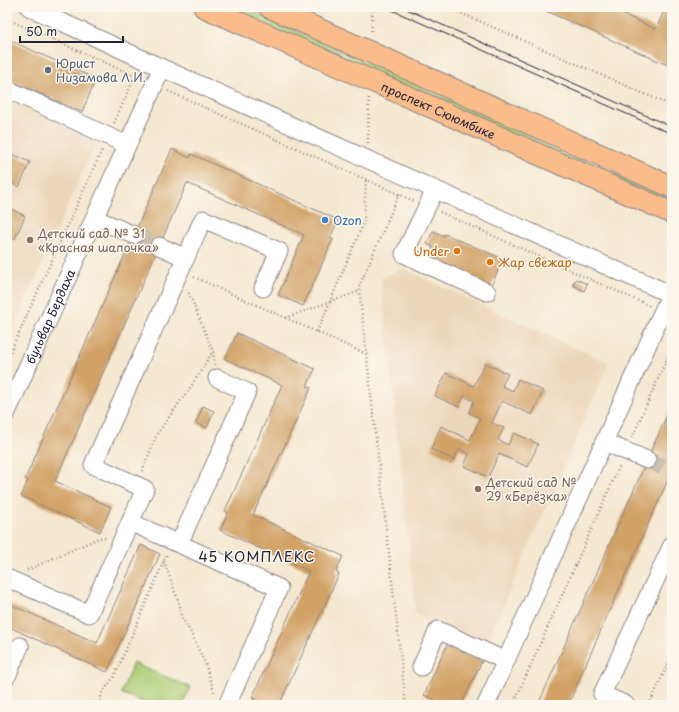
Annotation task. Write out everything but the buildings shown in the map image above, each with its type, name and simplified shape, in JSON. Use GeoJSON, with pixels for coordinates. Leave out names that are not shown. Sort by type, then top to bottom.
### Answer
{"type":"FeatureCollection","features":[{"type":"Feature","properties":{"kind":"main road","name":"проспект Сююмбике"},"geometry":{"type":"LineString","coordinates":[[204,7],[672,213]]}},
{"type":"Feature","properties":{"kind":"main road","name":"проспект Сююмбике"},"geometry":{"type":"LineString","coordinates":[[269,7],[672,187]]}},
{"type":"Feature","properties":{"kind":"street"},"geometry":{"type":"LineString","coordinates":[[29,7],[162,68],[671,295],[486,705]]}},
{"type":"Feature","properties":{"kind":"street","name":"бульвар Бердаха"},"geometry":{"type":"LineString","coordinates":[[7,412],[162,68]]}},
{"type":"Feature","properties":{"kind":"street"},"geometry":{"type":"LineString","coordinates":[[7,88],[127,145]]}},
{"type":"Feature","properties":{"kind":"street"},"geometry":{"type":"LineString","coordinates":[[435,190],[404,254],[487,292]]}},
{"type":"Feature","properties":{"kind":"street"},"geometry":{"type":"LineString","coordinates":[[94,218],[134,235]]}},
{"type":"Feature","properties":{"kind":"street"},"geometry":{"type":"LineString","coordinates":[[8,578],[89,614],[145,489],[92,465],[203,219],[279,251],[263,288]]}},
{"type":"Feature","properties":{"kind":"street"},"geometry":{"type":"LineString","coordinates":[[159,246],[183,264]]}},
{"type":"Feature","properties":{"kind":"street"},"geometry":{"type":"LineString","coordinates":[[176,542],[247,392],[217,378]]}},
{"type":"Feature","properties":{"kind":"street"},"geometry":{"type":"LineString","coordinates":[[604,442],[647,460]]}},
{"type":"Feature","properties":{"kind":"street"},"geometry":{"type":"LineString","coordinates":[[130,522],[279,588],[222,701]]}},
{"type":"Feature","properties":{"kind":"street"},"geometry":{"type":"LineString","coordinates":[[626,705],[602,694],[672,545]]}},
{"type":"Feature","properties":{"kind":"street"},"geometry":{"type":"LineString","coordinates":[[421,667],[438,630],[506,662]]}},
{"type":"Feature","properties":{"kind":"street"},"geometry":{"type":"LineString","coordinates":[[7,676],[20,646]]}},
{"type":"Feature","properties":{"kind":"path"},"geometry":{"type":"LineString","coordinates":[[447,7],[672,106]]}},
{"type":"Feature","properties":{"kind":"path"},"geometry":{"type":"LineString","coordinates":[[7,19],[663,311]]}},
{"type":"Feature","properties":{"kind":"path"},"geometry":{"type":"LineString","coordinates":[[7,359],[135,76]]}},
{"type":"Feature","properties":{"kind":"path"},"geometry":{"type":"LineString","coordinates":[[317,332],[364,222],[366,179]]}},
{"type":"Feature","properties":{"kind":"path"},"geometry":{"type":"LineString","coordinates":[[399,194],[359,287],[406,705]]}},
{"type":"Feature","properties":{"kind":"path"},"geometry":{"type":"LineString","coordinates":[[183,264],[285,318],[367,354]]}},
{"type":"Feature","properties":{"kind":"path"},"geometry":{"type":"LineString","coordinates":[[183,264],[213,351],[217,378]]}},
{"type":"Feature","properties":{"kind":"path"},"geometry":{"type":"LineString","coordinates":[[285,318],[360,291]]}},
{"type":"Feature","properties":{"kind":"path"},"geometry":{"type":"LineString","coordinates":[[513,705],[672,347]]}},
{"type":"Feature","properties":{"kind":"path"},"geometry":{"type":"LineString","coordinates":[[136,485],[157,434],[192,385],[213,351]]}},
{"type":"Feature","properties":{"kind":"path"},"geometry":{"type":"LineString","coordinates":[[8,578],[99,538],[123,538]]}},
{"type":"Feature","properties":{"kind":"path"},"geometry":{"type":"LineString","coordinates":[[99,705],[102,693],[114,677],[164,561],[176,542]]}},
{"type":"Feature","properties":{"kind":"path"},"geometry":{"type":"LineString","coordinates":[[164,561],[180,606],[181,616],[190,631],[222,701]]}},
{"type":"Feature","properties":{"kind":"path"},"geometry":{"type":"LineString","coordinates":[[649,705],[672,655]]}},
{"type":"Feature","properties":{"kind":"shaded area","name":"Детский сад № 31 «Красная шапочка»"},"geometry":{"type":"Polygon","coordinates":[[[7,96],[98,138],[7,342],[7,96]]]}},
{"type":"Feature","properties":{"kind":"shaded area","name":"Детский сад № 29 «Берёзка»"},"geometry":{"type":"Polygon","coordinates":[[[403,269],[609,363],[485,647],[416,614],[381,278],[403,269]]]}},
{"type":"Feature","properties":{"kind":"green space"},"geometry":{"type":"Polygon","coordinates":[[[223,7],[243,7],[672,199],[672,208],[223,7]]]}},
{"type":"Feature","properties":{"kind":"green space"},"geometry":{"type":"Polygon","coordinates":[[[133,663],[190,687],[183,705],[150,705],[121,693],[133,663]]]}},
{"type":"Feature","properties":{"kind":"tunnel"},"geometry":{"type":"LineString","coordinates":[[134,235],[159,246]]}},
{"type":"Feature","properties":{"kind":"tunnel"},"geometry":{"type":"LineString","coordinates":[[647,460],[672,471]]}},
{"type":"Feature","properties":{"kind":"tram line"},"geometry":{"type":"LineString","coordinates":[[385,7],[672,134]]}},
{"type":"Feature","properties":{"kind":"tram line"},"geometry":{"type":"LineString","coordinates":[[402,7],[672,127]]}},
{"type":"Feature","properties":{"kind":"place","name":"Юрист Низамова Л.И."},"geometry":{"type":"Point","coordinates":[48,70]}},
{"type":"Feature","properties":{"kind":"place","name":"Ozon"},"geometry":{"type":"Point","coordinates":[325,220]}},
{"type":"Feature","properties":{"kind":"place","name":"Детский сад № 31 «Красная шапочка»"},"geometry":{"type":"Point","coordinates":[30,240]}},
{"type":"Feature","properties":{"kind":"place","name":"Under"},"geometry":{"type":"Point","coordinates":[457,251]}},
{"type":"Feature","properties":{"kind":"place","name":"Жар свежар"},"geometry":{"type":"Point","coordinates":[490,262]}},
{"type":"Feature","properties":{"kind":"place","name":"Детский сад № 29 «Берёзка»"},"geometry":{"type":"Point","coordinates":[478,489]}},
{"type":"Feature","properties":{"kind":"district","name":"45 КОМПЛЕКС"},"geometry":{"type":"Point","coordinates":[257,556]}}]}
